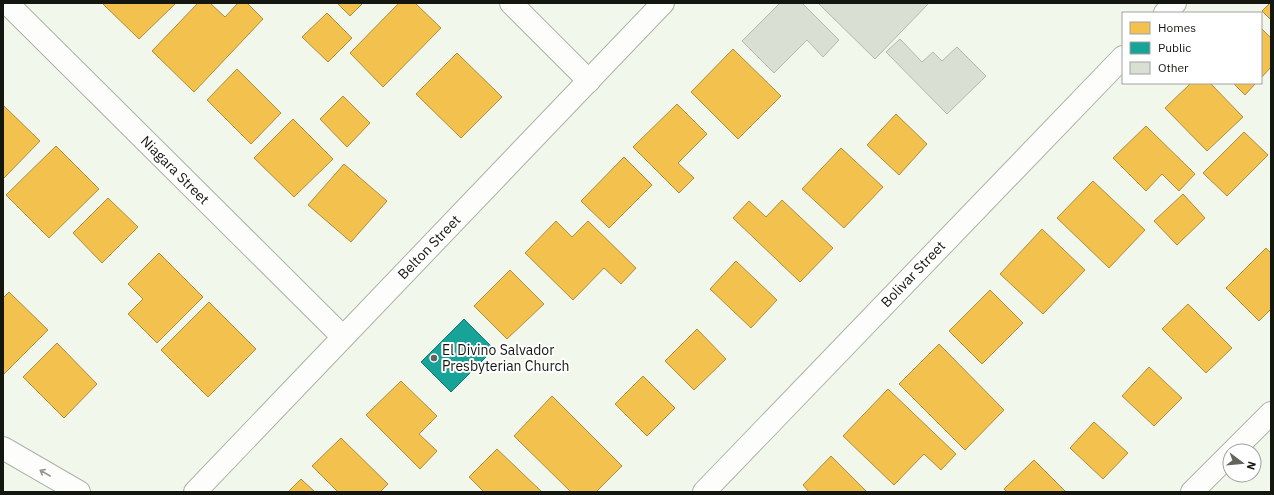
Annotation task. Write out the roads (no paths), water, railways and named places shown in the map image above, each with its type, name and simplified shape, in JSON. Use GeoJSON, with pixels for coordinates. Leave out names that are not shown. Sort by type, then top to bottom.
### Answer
{"type":"FeatureCollection","features":[{"type":"Feature","properties":{"kind":"street","name":"Niagara Street"},"geometry":{"type":"LineString","coordinates":[[6,3],[343,337]]}},
{"type":"Feature","properties":{"kind":"street"},"geometry":{"type":"LineString","coordinates":[[511,3],[589,81]]}},
{"type":"Feature","properties":{"kind":"street","name":"Belton Street"},"geometry":{"type":"LineString","coordinates":[[195,492],[663,3]]}},
{"type":"Feature","properties":{"kind":"street"},"geometry":{"type":"LineString","coordinates":[[1166,12],[1175,3]]}},
{"type":"Feature","properties":{"kind":"street","name":"Bolivar Street"},"geometry":{"type":"LineString","coordinates":[[704,492],[1122,58]]}},
{"type":"Feature","properties":{"kind":"street"},"geometry":{"type":"LineString","coordinates":[[1241,443],[1271,413]]}},
{"type":"Feature","properties":{"kind":"street"},"geometry":{"type":"LineString","coordinates":[[3,448],[79,492]]}},
{"type":"Feature","properties":{"kind":"street"},"geometry":{"type":"LineString","coordinates":[[1192,492],[1222,462]]}},
{"type":"Feature","properties":{"kind":"place","name":"El Divino Salvador Presbyterian Church"},"geometry":{"type":"Point","coordinates":[434,358]}}]}
